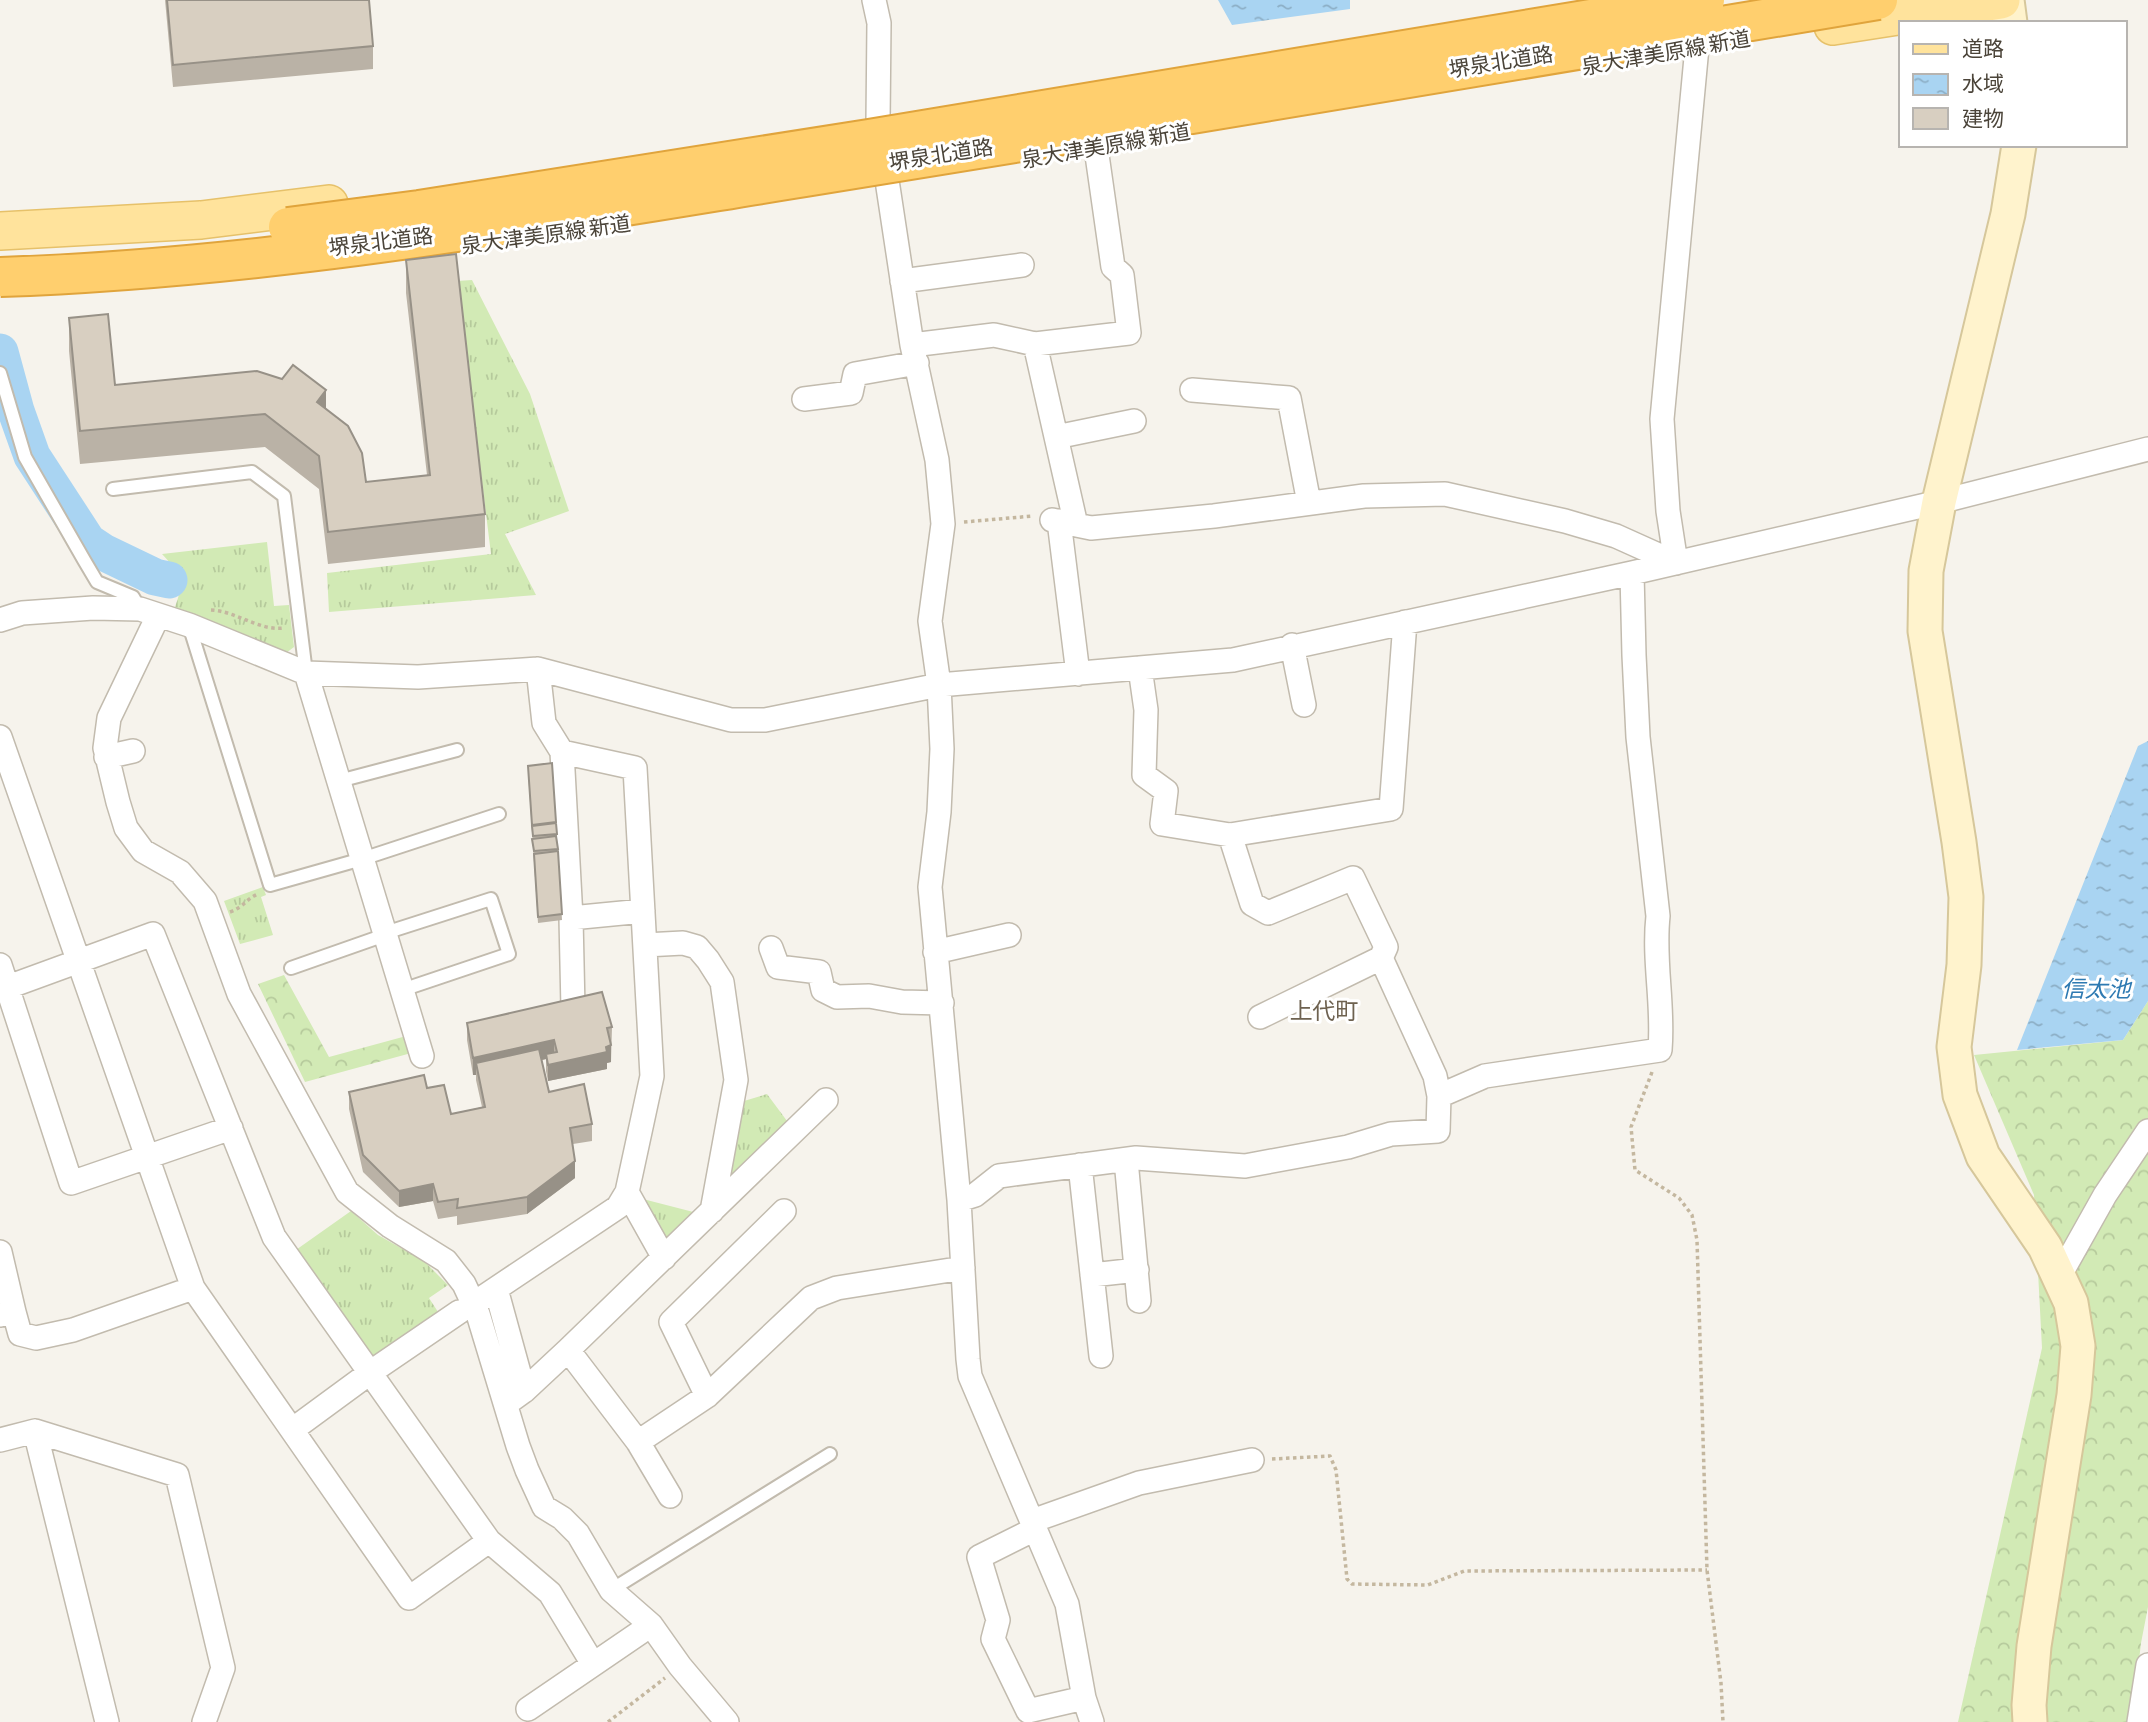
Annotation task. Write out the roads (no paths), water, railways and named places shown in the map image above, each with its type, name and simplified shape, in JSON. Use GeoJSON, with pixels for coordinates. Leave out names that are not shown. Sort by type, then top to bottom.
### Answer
{"type":"FeatureCollection","features":[{"type":"Feature","properties":{"kind":"highway","name":"堺泉北道路"},"geometry":{"type":"LineString","coordinates":[[7,237],[132,242],[419,210],[869,139],[1705,0]]}},
{"type":"Feature","properties":{"kind":"highway","name":"堺泉北道路"},"geometry":{"type":"LineString","coordinates":[[8,288],[137,268],[278,255],[468,230],[1878,0]]}},
{"type":"Feature","properties":{"kind":"main road"},"geometry":{"type":"LineString","coordinates":[[7,237],[201,219],[555,173],[1595,0]]}},
{"type":"Feature","properties":{"kind":"main road","name":"泉大津美原線 新道"},"geometry":{"type":"LineString","coordinates":[[8,288],[206,278],[382,259],[556,235],[1698,47],[2001,0]]}},
{"type":"Feature","properties":{"kind":"street"},"geometry":{"type":"LineString","coordinates":[[874,0],[879,23],[878,121],[914,354],[937,460],[943,524],[930,621],[939,685],[941,762],[939,812],[930,887],[959,1200],[970,1376],[1067,1604],[1084,1698],[1092,1722]]}},
{"type":"Feature","properties":{"kind":"street"},"geometry":{"type":"LineString","coordinates":[[2007,0],[2010,21]]}},
{"type":"Feature","properties":{"kind":"street"},"geometry":{"type":"LineString","coordinates":[[1676,563],[1668,511],[1662,419],[1698,47]]}},
{"type":"Feature","properties":{"kind":"street"},"geometry":{"type":"LineString","coordinates":[[2019,147],[2008,214],[1939,502],[1926,571],[1925,631],[1966,897],[1964,965],[1954,1047],[1960,1094],[1983,1156],[2045,1247],[2071,1303],[2078,1346],[2074,1395],[2034,1646],[2030,1722]]}},
{"type":"Feature","properties":{"kind":"street"},"geometry":{"type":"LineString","coordinates":[[804,399],[851,393],[855,374],[914,354],[994,335],[1035,344],[1129,333],[1122,275],[1113,267],[1096,148]]}},
{"type":"Feature","properties":{"kind":"street"},"geometry":{"type":"LineString","coordinates":[[902,281],[1022,265]]}},
{"type":"Feature","properties":{"kind":"street"},"geometry":{"type":"LineString","coordinates":[[1035,344],[1056,438],[1078,674]]}},
{"type":"Feature","properties":{"kind":"street"},"geometry":{"type":"LineString","coordinates":[[1192,390],[1289,398],[1309,503]]}},
{"type":"Feature","properties":{"kind":"street"},"geometry":{"type":"LineString","coordinates":[[1056,438],[1134,421]]}},
{"type":"Feature","properties":{"kind":"street"},"geometry":{"type":"LineString","coordinates":[[0,620],[22,613],[93,607],[149,612],[189,625],[306,673],[418,677],[538,669],[731,720],[765,720],[939,685],[1233,660],[1676,563],[1939,502],[2148,449]]}},
{"type":"Feature","properties":{"kind":"street"},"geometry":{"type":"LineString","coordinates":[[1062,522],[1091,528],[1213,516],[1364,496],[1446,494],[1616,536],[1676,563]]}},
{"type":"Feature","properties":{"kind":"street"},"geometry":{"type":"LineString","coordinates":[[1439,1096],[1485,1076],[1660,1050],[1662,1027],[1656,938],[1658,916],[1638,737],[1632,573]]}},
{"type":"Feature","properties":{"kind":"street"},"geometry":{"type":"LineString","coordinates":[[149,612],[110,718],[105,748],[126,828],[143,851],[180,873],[205,901],[239,994],[347,1192],[390,1226],[446,1261],[464,1284],[466,1308]]}},
{"type":"Feature","properties":{"kind":"street"},"geometry":{"type":"LineString","coordinates":[[1140,668],[1146,710],[1143,775],[1166,791],[1162,824],[1230,835],[1391,809],[1405,622]]}},
{"type":"Feature","properties":{"kind":"street"},"geometry":{"type":"LineString","coordinates":[[1292,645],[1304,705]]}},
{"type":"Feature","properties":{"kind":"street"},"geometry":{"type":"LineString","coordinates":[[538,669],[544,723],[562,752],[573,1009]]}},
{"type":"Feature","properties":{"kind":"street"},"geometry":{"type":"LineString","coordinates":[[306,673],[422,1056]]}},
{"type":"Feature","properties":{"kind":"street"},"geometry":{"type":"LineString","coordinates":[[0,737],[8,787],[79,961],[193,1288],[409,1598],[489,1541]]}},
{"type":"Feature","properties":{"kind":"street"},"geometry":{"type":"LineString","coordinates":[[106,757],[133,751]]}},
{"type":"Feature","properties":{"kind":"street"},"geometry":{"type":"LineString","coordinates":[[292,1430],[370,1373],[618,1207],[627,1192],[652,1076],[635,768],[562,752]]}},
{"type":"Feature","properties":{"kind":"street"},"geometry":{"type":"LineString","coordinates":[[1230,835],[1252,904],[1268,913],[1353,878],[1386,947],[1381,958],[1260,1017]]}},
{"type":"Feature","properties":{"kind":"street"},"geometry":{"type":"LineString","coordinates":[[571,918],[643,911]]}},
{"type":"Feature","properties":{"kind":"street"},"geometry":{"type":"LineString","coordinates":[[8,987],[153,934],[274,1237],[489,1541],[550,1593],[593,1664]]}},
{"type":"Feature","properties":{"kind":"street"},"geometry":{"type":"LineString","coordinates":[[935,952],[1009,935]]}},
{"type":"Feature","properties":{"kind":"street"},"geometry":{"type":"LineString","coordinates":[[645,945],[683,943],[697,947],[722,982],[736,1080],[712,1211]]}},
{"type":"Feature","properties":{"kind":"street"},"geometry":{"type":"LineString","coordinates":[[771,948],[778,967],[819,972],[823,990],[837,997],[869,996],[902,1002],[942,1003]]}},
{"type":"Feature","properties":{"kind":"street"},"geometry":{"type":"LineString","coordinates":[[959,1200],[975,1195],[999,1176],[1136,1158],[1245,1167],[1348,1147],[1391,1134],[1438,1131],[1439,1096],[1435,1076],[1381,958]]}},
{"type":"Feature","properties":{"kind":"street"},"geometry":{"type":"LineString","coordinates":[[0,965],[71,1183],[231,1128]]}},
{"type":"Feature","properties":{"kind":"street"},"geometry":{"type":"LineString","coordinates":[[515,1398],[826,1100]]}},
{"type":"Feature","properties":{"kind":"street"},"geometry":{"type":"LineString","coordinates":[[2059,1277],[2105,1195],[2148,1131]]}},
{"type":"Feature","properties":{"kind":"street"},"geometry":{"type":"LineString","coordinates":[[1126,1160],[1139,1301]]}},
{"type":"Feature","properties":{"kind":"street"},"geometry":{"type":"LineString","coordinates":[[1080,1165],[1101,1356]]}},
{"type":"Feature","properties":{"kind":"street"},"geometry":{"type":"LineString","coordinates":[[627,1192],[664,1258]]}},
{"type":"Feature","properties":{"kind":"street"},"geometry":{"type":"LineString","coordinates":[[707,1396],[671,1322],[784,1211]]}},
{"type":"Feature","properties":{"kind":"street"},"geometry":{"type":"LineString","coordinates":[[0,1252],[7,1313],[20,1334],[36,1339],[73,1330],[193,1288]]}},
{"type":"Feature","properties":{"kind":"street"},"geometry":{"type":"LineString","coordinates":[[638,1442],[707,1396],[811,1298],[837,1288],[963,1268]]}},
{"type":"Feature","properties":{"kind":"street"},"geometry":{"type":"LineString","coordinates":[[1092,1275],[1137,1270]]}},
{"type":"Feature","properties":{"kind":"street"},"geometry":{"type":"LineString","coordinates":[[496,1289],[527,1471],[544,1507],[562,1518],[578,1534],[611,1590],[651,1625],[680,1666],[727,1722]]}},
{"type":"Feature","properties":{"kind":"street"},"geometry":{"type":"LineString","coordinates":[[466,1308],[478,1314],[515,1398]]}},
{"type":"Feature","properties":{"kind":"street"},"geometry":{"type":"LineString","coordinates":[[568,1350],[638,1442],[670,1496]]}},
{"type":"Feature","properties":{"kind":"street"},"geometry":{"type":"LineString","coordinates":[[0,1440],[35,1431],[177,1475],[223,1668],[204,1722]]}},
{"type":"Feature","properties":{"kind":"street"},"geometry":{"type":"LineString","coordinates":[[35,1431],[107,1722]]}},
{"type":"Feature","properties":{"kind":"street"},"geometry":{"type":"LineString","coordinates":[[1084,1698],[1028,1711],[993,1639],[998,1620],[979,1557],[1034,1525],[1139,1483],[1252,1460]]}},
{"type":"Feature","properties":{"kind":"street"},"geometry":{"type":"LineString","coordinates":[[528,1709],[651,1625]]}},
{"type":"Feature","properties":{"kind":"street"},"geometry":{"type":"LineString","coordinates":[[2138,1722],[2148,1665]]}},
{"type":"Feature","properties":{"kind":"lane"},"geometry":{"type":"LineString","coordinates":[[0,373],[25,457],[97,582],[133,597],[149,612]]}},
{"type":"Feature","properties":{"kind":"lane"},"geometry":{"type":"LineString","coordinates":[[113,489],[252,472],[284,496],[306,673]]}},
{"type":"Feature","properties":{"kind":"lane"},"geometry":{"type":"LineString","coordinates":[[189,625],[270,885],[362,859],[499,814]]}},
{"type":"Feature","properties":{"kind":"lane"},"geometry":{"type":"LineString","coordinates":[[339,781],[457,750]]}},
{"type":"Feature","properties":{"kind":"lane"},"geometry":{"type":"LineString","coordinates":[[291,968],[491,898],[509,954],[402,989]]}},
{"type":"Feature","properties":{"kind":"lane"},"geometry":{"type":"LineString","coordinates":[[611,1590],[830,1454]]}},
{"type":"Feature","properties":{"kind":"water"},"geometry":{"type":"Polygon","coordinates":[[[1218,0],[1350,0],[1350,9],[1232,25],[1218,0]]]}},
{"type":"Feature","properties":{"kind":"water","name":"信太池"},"geometry":{"type":"Polygon","coordinates":[[[2148,741],[2148,1001],[2123,1040],[2017,1050],[2138,746],[2148,741]]]}},
{"type":"Feature","properties":{"kind":"waterway"},"geometry":{"type":"LineString","coordinates":[[0,352],[32,456],[88,542],[155,577],[169,580]]}},
{"type":"Feature","properties":{"kind":"district","name":"上代町"},"geometry":{"type":"Point","coordinates":[1324,1011]}}]}
